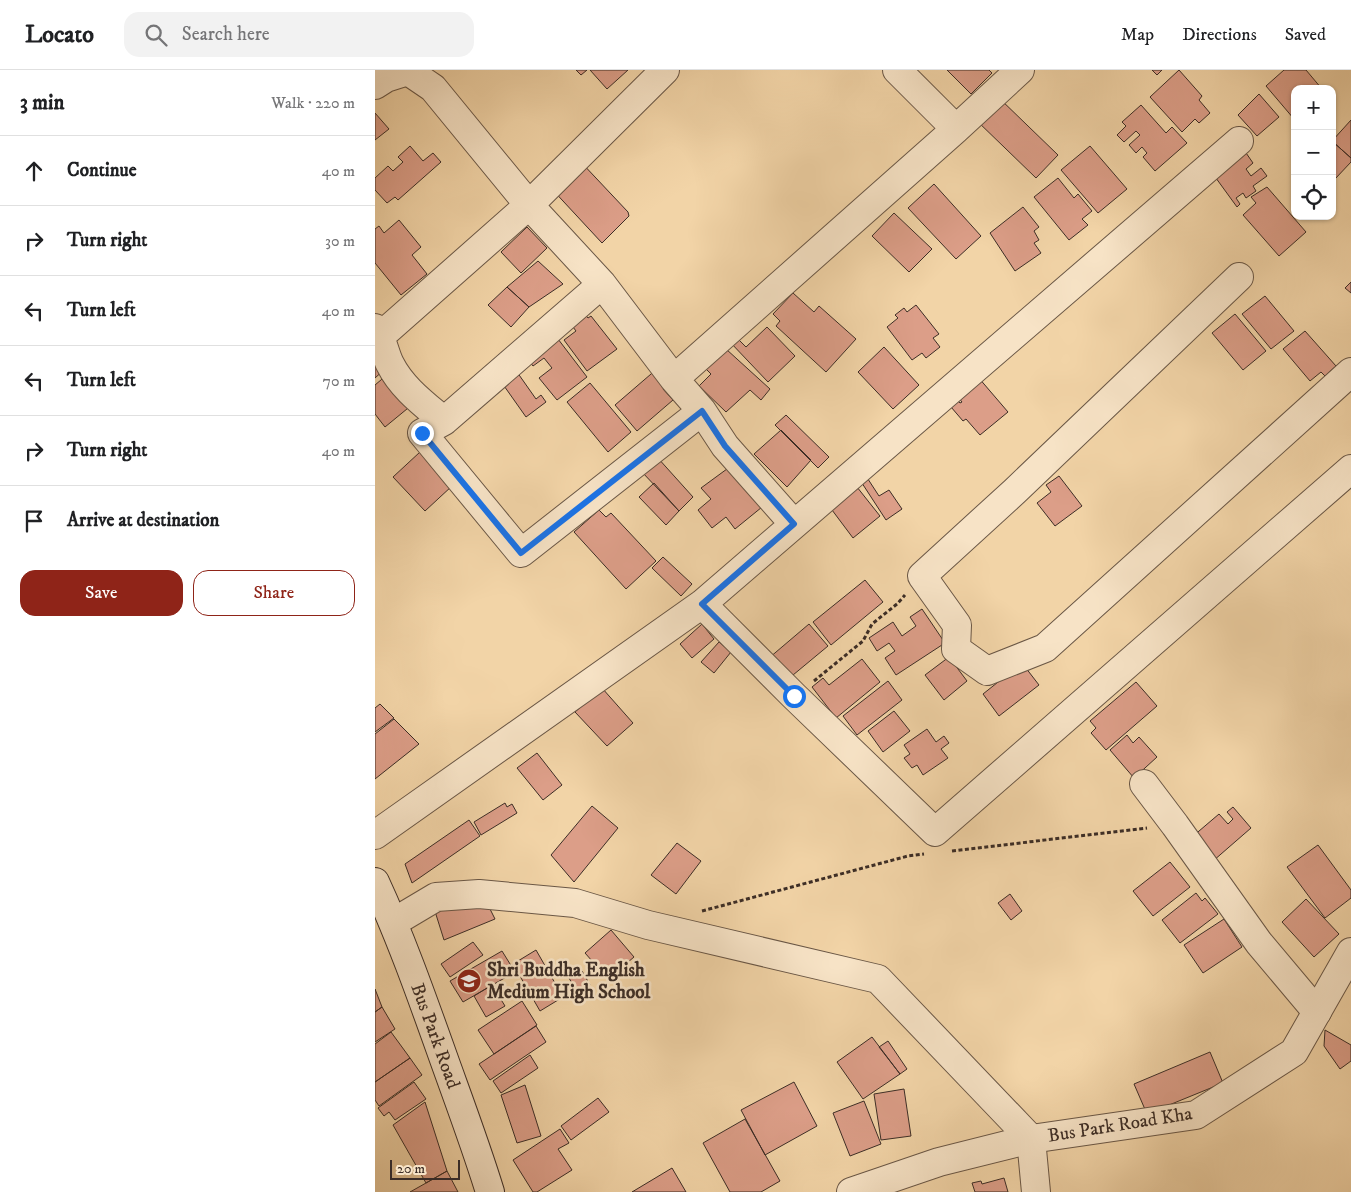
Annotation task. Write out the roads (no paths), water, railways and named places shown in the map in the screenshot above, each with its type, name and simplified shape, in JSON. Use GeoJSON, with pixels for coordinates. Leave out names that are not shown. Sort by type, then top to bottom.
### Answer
{"type":"FeatureCollection","features":[{"type":"Feature","properties":{"kind":"street"},"geometry":{"type":"LineString","coordinates":[[444,421],[406,388],[389,363],[377,335],[529,205],[665,70]]}},
{"type":"Feature","properties":{"kind":"street"},"geometry":{"type":"LineString","coordinates":[[897,70],[956,129]]}},
{"type":"Feature","properties":{"kind":"street"},"geometry":{"type":"LineString","coordinates":[[673,380],[1020,70]]}},
{"type":"Feature","properties":{"kind":"street"},"geometry":{"type":"LineString","coordinates":[[375,85],[387,78],[408,71],[433,88],[529,205],[603,284],[673,380],[702,411],[725,446],[794,524]]}},
{"type":"Feature","properties":{"kind":"street"},"geometry":{"type":"LineString","coordinates":[[375,835],[702,604],[1239,141]]}},
{"type":"Feature","properties":{"kind":"street"},"geometry":{"type":"LineString","coordinates":[[1239,278],[1015,491],[922,576],[957,626],[956,649],[987,671],[1045,648],[1351,372]]}},
{"type":"Feature","properties":{"kind":"street"},"geometry":{"type":"LineString","coordinates":[[603,284],[444,421],[422,433],[521,553],[702,411]]}},
{"type":"Feature","properties":{"kind":"street"},"geometry":{"type":"LineString","coordinates":[[702,604],[935,832],[1351,469]]}},
{"type":"Feature","properties":{"kind":"street"},"geometry":{"type":"LineString","coordinates":[[1144,784],[1259,943],[1317,1012]]}},
{"type":"Feature","properties":{"kind":"street","name":"Bus Park Road"},"geometry":{"type":"LineString","coordinates":[[375,882],[393,922],[490,1192]]}},
{"type":"Feature","properties":{"kind":"street"},"geometry":{"type":"LineString","coordinates":[[393,922],[436,897],[479,894],[575,903],[649,925],[878,979],[1031,1139],[1036,1192]]}},
{"type":"Feature","properties":{"kind":"street","name":"Bus Park Road Kha"},"geometry":{"type":"LineString","coordinates":[[851,1192],[939,1162],[1031,1139],[1196,1115],[1293,1052],[1351,952]]}},
{"type":"Feature","properties":{"kind":"place","name":"Shri Buddha English Medium High School"},"geometry":{"type":"Point","coordinates":[469,981]}}]}
